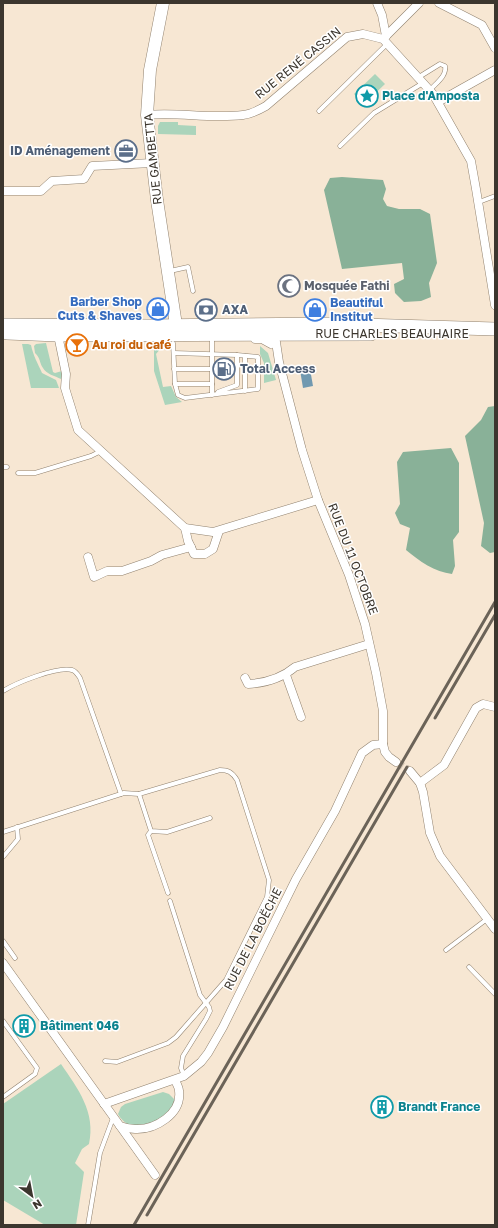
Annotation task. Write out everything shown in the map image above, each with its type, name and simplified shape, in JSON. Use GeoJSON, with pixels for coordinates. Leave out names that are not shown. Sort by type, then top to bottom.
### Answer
{"type":"FeatureCollection","features":[{"type":"Feature","properties":{"kind":"main road","name":"RUE GAMBETTA"},"geometry":{"type":"LineString","coordinates":[[163,3],[150,70],[147,115],[152,163],[175,328]]}},
{"type":"Feature","properties":{"kind":"main road","name":"RUE CHARLES BEAUHAIRE"},"geometry":{"type":"LineString","coordinates":[[175,328],[224,324],[275,335],[495,334]]}},
{"type":"Feature","properties":{"kind":"main road"},"geometry":{"type":"LineString","coordinates":[[3,325],[175,328],[212,335],[275,335],[330,324],[495,329]]}},
{"type":"Feature","properties":{"kind":"main road"},"geometry":{"type":"LineString","coordinates":[[3,333],[58,335],[150,335],[175,328]]}},
{"type":"Feature","properties":{"kind":"main road"},"geometry":{"type":"LineString","coordinates":[[58,335],[75,331],[169,331],[175,328]]}},
{"type":"Feature","properties":{"kind":"street"},"geometry":{"type":"LineString","coordinates":[[377,3],[382,15],[385,39],[430,90],[471,161],[495,305]]}},
{"type":"Feature","properties":{"kind":"street"},"geometry":{"type":"LineString","coordinates":[[385,39],[419,3]]}},
{"type":"Feature","properties":{"kind":"street"},"geometry":{"type":"LineString","coordinates":[[439,3],[482,25],[495,48]]}},
{"type":"Feature","properties":{"kind":"street","name":"RUE RENÉ CASSIN"},"geometry":{"type":"LineString","coordinates":[[147,115],[222,116],[252,113],[266,106],[347,37],[363,34],[385,39]]}},
{"type":"Feature","properties":{"kind":"street"},"geometry":{"type":"LineString","coordinates":[[438,102],[495,70]]}},
{"type":"Feature","properties":{"kind":"street"},"geometry":{"type":"LineString","coordinates":[[3,191],[41,191],[52,181],[84,179],[92,166],[152,163]]}},
{"type":"Feature","properties":{"kind":"street"},"geometry":{"type":"LineString","coordinates":[[58,335],[66,374],[64,388],[78,430],[185,528],[213,532],[219,531],[318,500]]}},
{"type":"Feature","properties":{"kind":"street","name":"RUE DU 11 OCTOBRE"},"geometry":{"type":"LineString","coordinates":[[275,335],[279,362],[302,450],[318,500],[349,575],[365,624],[376,673],[382,711],[383,744]]}},
{"type":"Feature","properties":{"kind":"street"},"geometry":{"type":"LineString","coordinates":[[185,528],[188,541],[194,554],[204,554],[213,549],[219,531]]}},
{"type":"Feature","properties":{"kind":"street"},"geometry":{"type":"LineString","coordinates":[[88,557],[94,577],[107,571],[122,571],[151,561],[162,555],[191,547]]}},
{"type":"Feature","properties":{"kind":"street"},"geometry":{"type":"LineString","coordinates":[[245,678],[248,684],[260,684],[286,675],[295,668],[369,644]]}},
{"type":"Feature","properties":{"kind":"street"},"geometry":{"type":"LineString","coordinates":[[286,675],[301,717]]}},
{"type":"Feature","properties":{"kind":"street"},"geometry":{"type":"LineString","coordinates":[[420,783],[444,765],[476,708],[483,704],[495,706]]}},
{"type":"Feature","properties":{"kind":"street","name":"RUE DE LA BOËCHE"},"geometry":{"type":"LineString","coordinates":[[104,1104],[184,1076],[201,1062],[208,1053],[223,1027],[296,879],[335,811],[362,753],[373,744],[383,744]]}},
{"type":"Feature","properties":{"kind":"street"},"geometry":{"type":"LineString","coordinates":[[383,744],[385,752],[396,762]]}},
{"type":"Feature","properties":{"kind":"street"},"geometry":{"type":"LineString","coordinates":[[410,771],[420,783],[423,792],[430,834],[433,843],[440,856],[495,929]]}},
{"type":"Feature","properties":{"kind":"street"},"geometry":{"type":"LineString","coordinates":[[3,963],[155,1176]]}},
{"type":"Feature","properties":{"kind":"street"},"geometry":{"type":"LineString","coordinates":[[120,1126],[136,1130],[157,1124],[171,1116],[177,1106],[179,1098],[179,1091],[175,1080]]}},
{"type":"Feature","properties":{"kind":"lane"},"geometry":{"type":"LineString","coordinates":[[320,111],[385,39]]}},
{"type":"Feature","properties":{"kind":"lane"},"geometry":{"type":"LineString","coordinates":[[340,146],[374,113],[421,80],[436,65],[440,64],[445,66],[443,77],[430,90]]}},
{"type":"Feature","properties":{"kind":"lane"},"geometry":{"type":"LineString","coordinates":[[479,202],[495,196]]}},
{"type":"Feature","properties":{"kind":"lane"},"geometry":{"type":"LineString","coordinates":[[167,272],[188,268],[193,291]]}},
{"type":"Feature","properties":{"kind":"lane"},"geometry":{"type":"LineString","coordinates":[[174,353],[258,357],[258,389],[185,398],[178,395],[175,384],[174,368],[174,353],[175,328]]}},
{"type":"Feature","properties":{"kind":"lane"},"geometry":{"type":"LineString","coordinates":[[212,335],[212,395]]}},
{"type":"Feature","properties":{"kind":"lane"},"geometry":{"type":"LineString","coordinates":[[212,395],[237,385],[237,355]]}},
{"type":"Feature","properties":{"kind":"lane"},"geometry":{"type":"LineString","coordinates":[[245,356],[245,391]]}},
{"type":"Feature","properties":{"kind":"lane"},"geometry":{"type":"LineString","coordinates":[[174,368],[212,369]]}},
{"type":"Feature","properties":{"kind":"lane"},"geometry":{"type":"LineString","coordinates":[[175,384],[212,384]]}},
{"type":"Feature","properties":{"kind":"lane"},"geometry":{"type":"LineString","coordinates":[[18,473],[35,473],[91,456],[101,451]]}},
{"type":"Feature","properties":{"kind":"lane"},"geometry":{"type":"LineString","coordinates":[[3,690],[13,685],[60,670],[71,670],[76,672],[80,678],[121,794]]}},
{"type":"Feature","properties":{"kind":"lane"},"geometry":{"type":"LineString","coordinates":[[3,832],[124,793],[139,794],[220,770],[228,770],[237,780],[270,880],[267,897],[226,980],[176,1037],[168,1043],[117,1062],[105,1061]]}},
{"type":"Feature","properties":{"kind":"lane"},"geometry":{"type":"LineString","coordinates":[[139,794],[151,831],[148,835],[168,893]]}},
{"type":"Feature","properties":{"kind":"lane"},"geometry":{"type":"LineString","coordinates":[[151,831],[167,832],[210,818]]}},
{"type":"Feature","properties":{"kind":"lane"},"geometry":{"type":"LineString","coordinates":[[3,856],[18,839],[17,827]]}},
{"type":"Feature","properties":{"kind":"lane"},"geometry":{"type":"LineString","coordinates":[[170,901],[200,995],[209,1007],[209,1014],[182,1061],[181,1068],[184,1076]]}},
{"type":"Feature","properties":{"kind":"lane"},"geometry":{"type":"LineString","coordinates":[[446,950],[487,919]]}},
{"type":"Feature","properties":{"kind":"lane"},"geometry":{"type":"LineString","coordinates":[[3,941],[15,958]]}},
{"type":"Feature","properties":{"kind":"lane"},"geometry":{"type":"LineString","coordinates":[[468,967],[495,994]]}},
{"type":"Feature","properties":{"kind":"lane"},"geometry":{"type":"LineString","coordinates":[[3,1022],[37,1068],[35,1074],[3,1097]]}},
{"type":"Feature","properties":{"kind":"lane"},"geometry":{"type":"LineString","coordinates":[[88,1225],[100,1153],[113,1117]]}},
{"type":"Feature","properties":{"kind":"green space"},"geometry":{"type":"Polygon","coordinates":[[[375,74],[385,84],[364,104],[354,94],[375,74]]]}},
{"type":"Feature","properties":{"kind":"green space"},"geometry":{"type":"Polygon","coordinates":[[[160,122],[178,122],[178,125],[196,126],[196,135],[158,134],[158,126],[160,122]]]}},
{"type":"Feature","properties":{"kind":"green space"},"geometry":{"type":"Polygon","coordinates":[[[342,177],[383,180],[386,189],[383,199],[387,206],[399,209],[420,209],[430,214],[437,263],[429,283],[431,297],[421,301],[404,302],[395,293],[394,284],[404,279],[402,263],[342,269],[324,190],[330,178],[342,177]]]}},
{"type":"Feature","properties":{"kind":"green space"},"geometry":{"type":"Polygon","coordinates":[[[154,342],[160,344],[161,348],[156,354],[163,387],[171,386],[176,397],[182,402],[165,405],[154,371],[154,342]]]}},
{"type":"Feature","properties":{"kind":"green space"},"geometry":{"type":"Polygon","coordinates":[[[46,343],[53,372],[55,373],[62,371],[63,375],[61,379],[44,370],[35,353],[34,346],[36,344],[46,343]]]}},
{"type":"Feature","properties":{"kind":"green space"},"geometry":{"type":"Polygon","coordinates":[[[22,344],[31,345],[34,356],[42,373],[56,380],[59,388],[31,388],[22,344]]]}},
{"type":"Feature","properties":{"kind":"green space"},"geometry":{"type":"Polygon","coordinates":[[[260,346],[268,353],[276,380],[264,383],[264,363],[260,354],[260,346]]]}},
{"type":"Feature","properties":{"kind":"green space"},"geometry":{"type":"Polygon","coordinates":[[[495,406],[495,552],[490,553],[481,546],[484,523],[465,436],[481,420],[488,407],[495,406]]]}},
{"type":"Feature","properties":{"kind":"green space"},"geometry":{"type":"Polygon","coordinates":[[[451,448],[459,463],[459,532],[453,540],[455,566],[452,574],[439,571],[416,558],[406,550],[410,528],[400,524],[395,513],[400,504],[397,462],[403,452],[451,448]]]}},
{"type":"Feature","properties":{"kind":"green space"},"geometry":{"type":"Polygon","coordinates":[[[61,1064],[84,1101],[88,1111],[91,1132],[89,1144],[82,1149],[75,1163],[84,1172],[76,1225],[45,1225],[3,1200],[3,1104],[61,1064]]]}},
{"type":"Feature","properties":{"kind":"green space"},"geometry":{"type":"Polygon","coordinates":[[[163,1092],[169,1094],[174,1099],[174,1105],[171,1111],[157,1120],[139,1126],[134,1126],[126,1123],[118,1114],[121,1107],[125,1104],[163,1092]]]}},
{"type":"Feature","properties":{"kind":"water"},"geometry":{"type":"Polygon","coordinates":[[[310,369],[313,386],[303,388],[300,370],[310,369]]]}},
{"type":"Feature","properties":{"kind":"tunnel"},"geometry":{"type":"LineString","coordinates":[[396,762],[410,771]]}},
{"type":"Feature","properties":{"kind":"railway"},"geometry":{"type":"LineString","coordinates":[[134,1225],[495,602]]}},
{"type":"Feature","properties":{"kind":"railway"},"geometry":{"type":"LineString","coordinates":[[435,718],[495,615]]}},
{"type":"Feature","properties":{"kind":"railway"},"geometry":{"type":"LineString","coordinates":[[147,1215],[407,767]]}},
{"type":"Feature","properties":{"kind":"place","name":"Place d'Amposta"},"geometry":{"type":"Point","coordinates":[367,96]}},
{"type":"Feature","properties":{"kind":"place","name":"ID Aménagement"},"geometry":{"type":"Point","coordinates":[126,151]}},
{"type":"Feature","properties":{"kind":"place","name":"Mosquée Fathi"},"geometry":{"type":"Point","coordinates":[289,286]}},
{"type":"Feature","properties":{"kind":"place","name":"Barber Shop Cuts & Shaves"},"geometry":{"type":"Point","coordinates":[158,309]}},
{"type":"Feature","properties":{"kind":"place","name":"AXA"},"geometry":{"type":"Point","coordinates":[206,310]}},
{"type":"Feature","properties":{"kind":"place","name":"Beautiful Institut"},"geometry":{"type":"Point","coordinates":[315,310]}},
{"type":"Feature","properties":{"kind":"place","name":"Au roi du café"},"geometry":{"type":"Point","coordinates":[77,345]}},
{"type":"Feature","properties":{"kind":"place","name":"Total Access"},"geometry":{"type":"Point","coordinates":[224,369]}},
{"type":"Feature","properties":{"kind":"place","name":"Bâtiment 046"},"geometry":{"type":"Point","coordinates":[24,1026]}},
{"type":"Feature","properties":{"kind":"place","name":"Brandt France"},"geometry":{"type":"Point","coordinates":[382,1107]}}]}
